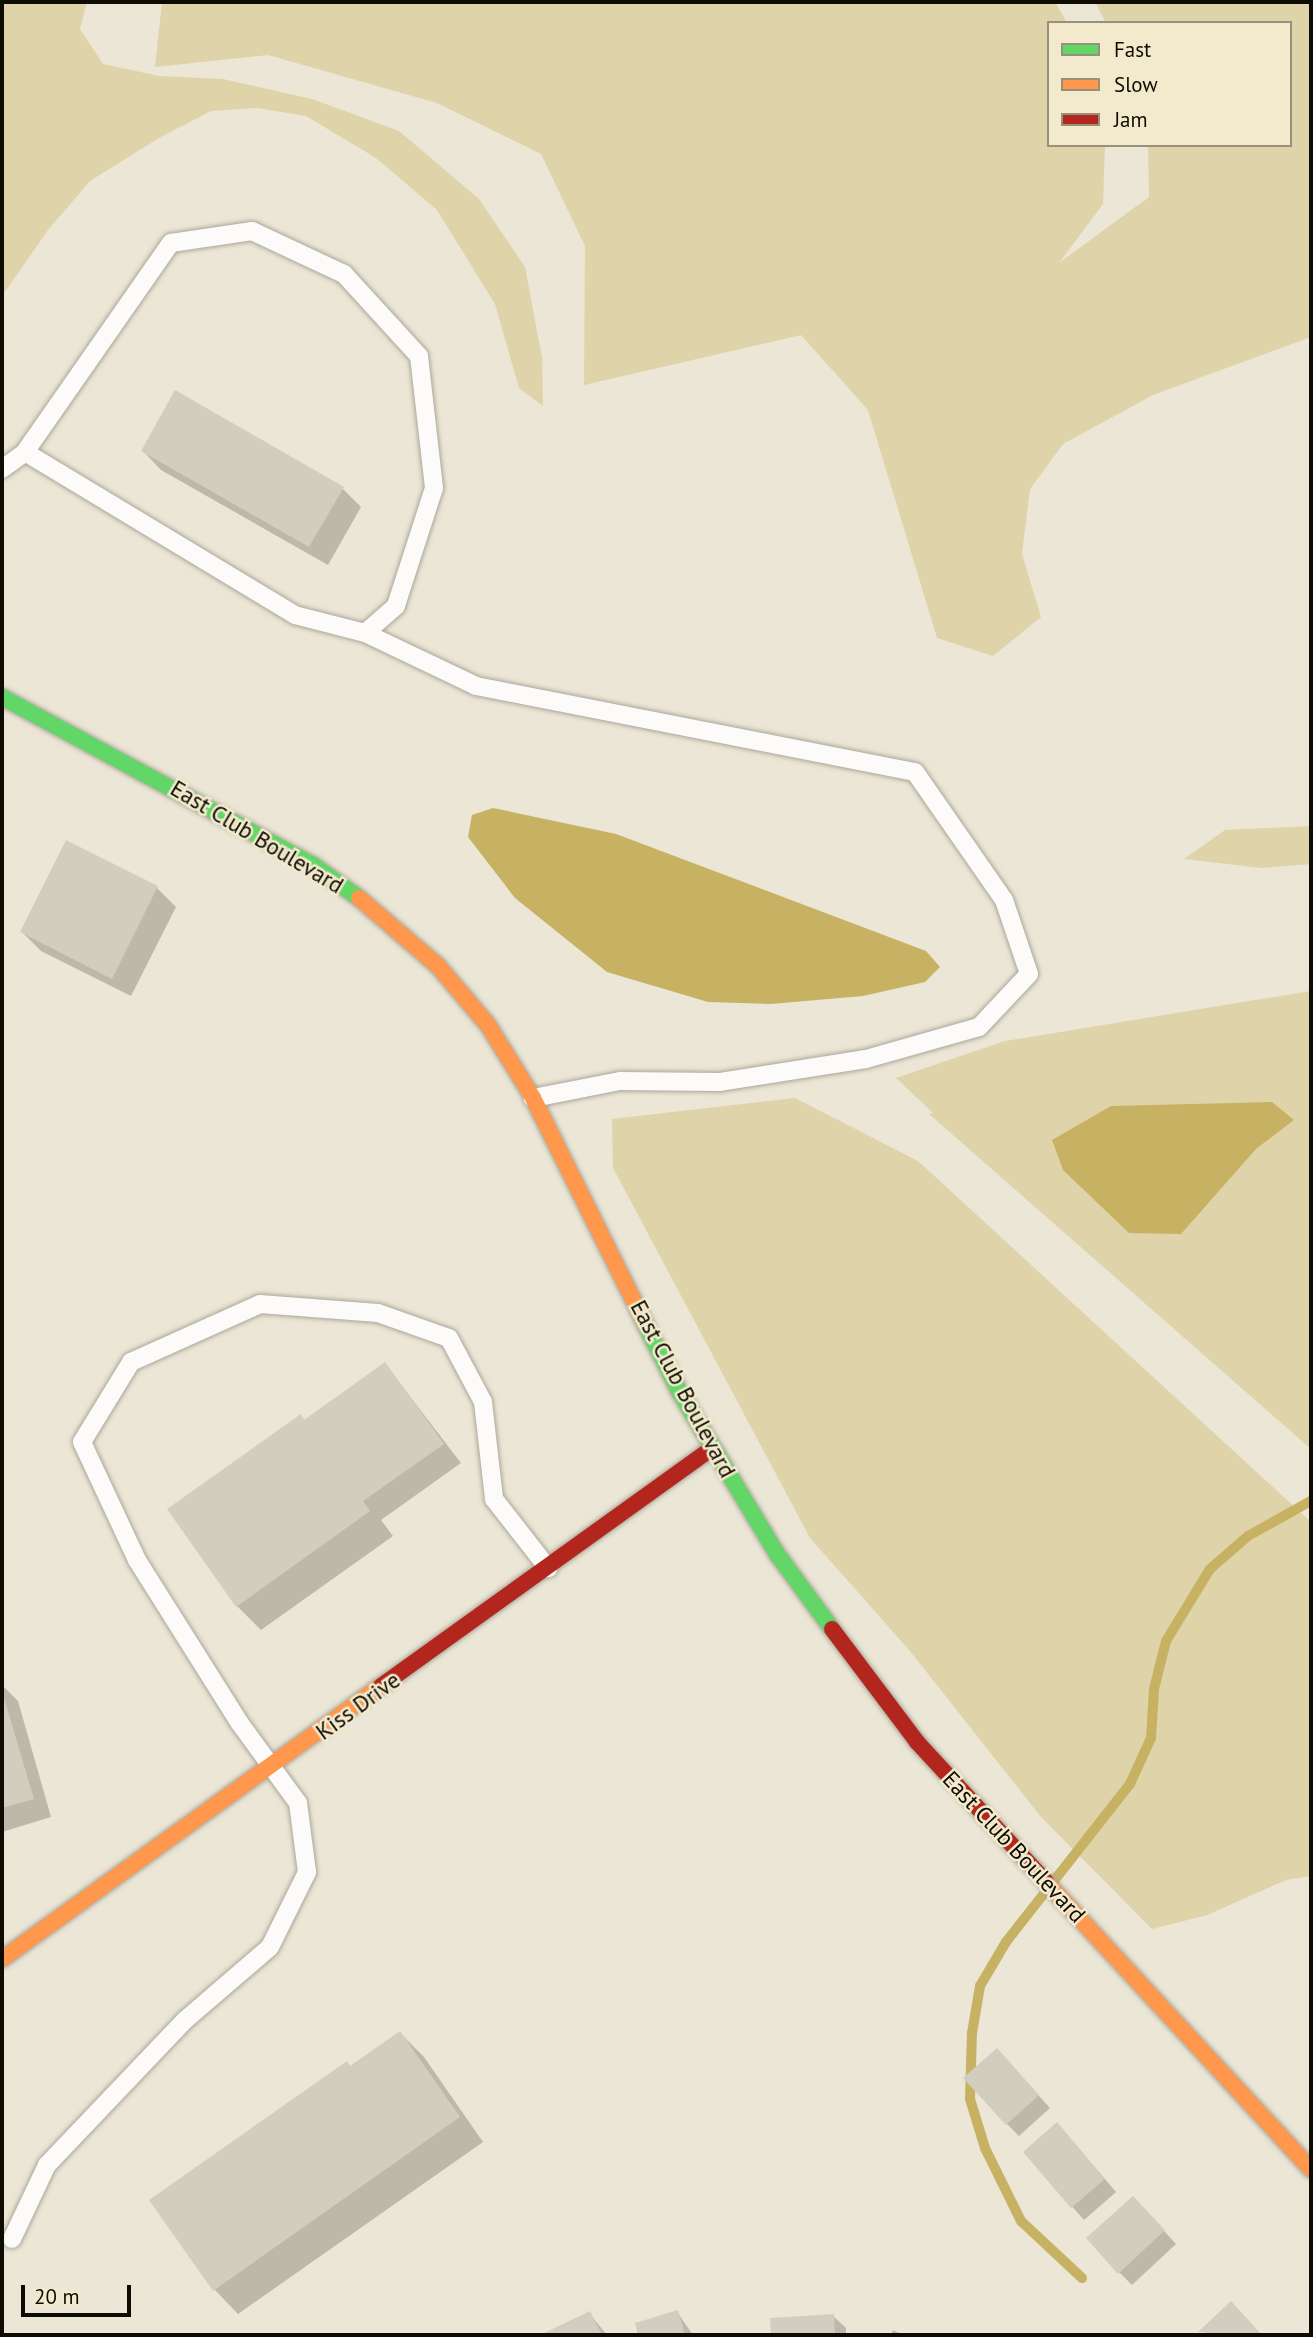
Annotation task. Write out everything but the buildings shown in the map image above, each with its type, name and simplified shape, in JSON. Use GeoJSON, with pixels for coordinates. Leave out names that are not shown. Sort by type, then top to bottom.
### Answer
{"type":"FeatureCollection","features":[{"type":"Feature","properties":{"kind":"street","name":"East Club Boulevard"},"geometry":{"type":"LineString","coordinates":[[2,697],[242,823],[313,865],[374,908],[438,966],[488,1025],[533,1098],[711,1449],[804,1592],[917,1742],[1311,2169]]}},
{"type":"Feature","properties":{"kind":"street","name":"Kiss Drive"},"geometry":{"type":"LineString","coordinates":[[2,1959],[272,1768],[711,1449]]}},
{"type":"Feature","properties":{"kind":"lane"},"geometry":{"type":"LineString","coordinates":[[2,469],[25,452],[171,243],[252,231],[344,274],[419,356],[434,488],[396,606],[365,633]]}},
{"type":"Feature","properties":{"kind":"lane"},"geometry":{"type":"LineString","coordinates":[[25,452],[295,615],[365,633],[476,686],[915,772],[1004,900],[1029,974],[979,1027],[866,1059],[719,1082],[620,1080],[533,1098]]}},
{"type":"Feature","properties":{"kind":"lane"},"geometry":{"type":"LineString","coordinates":[[12,2239],[47,2165],[184,2021],[270,1947],[307,1872],[298,1803],[272,1768],[137,1560],[82,1442],[131,1362],[260,1304],[378,1312],[449,1338],[483,1402],[494,1499],[548,1568]]}},
{"type":"Feature","properties":{"kind":"shaded area"},"geometry":{"type":"Polygon","coordinates":[[[2,2],[87,2],[80,29],[103,64],[159,76],[223,79],[312,99],[399,131],[479,199],[525,267],[542,358],[543,406],[519,388],[495,304],[437,210],[376,158],[306,116],[257,108],[211,111],[159,138],[90,181],[48,230],[2,296],[2,2]]]}},
{"type":"Feature","properties":{"kind":"shaded area"},"geometry":{"type":"Polygon","coordinates":[[[162,2],[1055,2],[1066,21],[1047,21],[1047,147],[1105,147],[1103,204],[1059,263],[1149,197],[1148,147],[1292,147],[1292,21],[1105,21],[1095,2],[1311,2],[1311,337],[1153,395],[1063,444],[1030,489],[1022,554],[1041,617],[993,656],[937,638],[868,410],[801,335],[584,385],[585,246],[541,154],[437,103],[268,55],[155,67],[162,2]]]}},
{"type":"Feature","properties":{"kind":"shaded area"},"geometry":{"type":"Polygon","coordinates":[[[493,808],[616,834],[926,951],[940,967],[925,982],[863,996],[771,1004],[708,1002],[607,972],[515,898],[468,837],[472,815],[493,808]]]}},
{"type":"Feature","properties":{"kind":"shaded area"},"geometry":{"type":"Polygon","coordinates":[[[1311,826],[1311,864],[1262,868],[1184,859],[1225,830],[1311,826]]]}},
{"type":"Feature","properties":{"kind":"shaded area"},"geometry":{"type":"Polygon","coordinates":[[[1311,991],[1311,1449],[929,1114],[933,1113],[896,1078],[1005,1041],[1311,991]]]}},
{"type":"Feature","properties":{"kind":"shaded area"},"geometry":{"type":"Polygon","coordinates":[[[795,1098],[918,1161],[1311,1522],[1311,1876],[1286,1880],[1207,1915],[1152,1929],[1041,1817],[910,1651],[810,1538],[613,1168],[612,1119],[795,1098]]]}},
{"type":"Feature","properties":{"kind":"shaded area"},"geometry":{"type":"Polygon","coordinates":[[[1272,1102],[1294,1120],[1256,1149],[1181,1234],[1129,1233],[1063,1170],[1052,1140],[1111,1106],[1272,1102]]]}},
{"type":"Feature","properties":{"kind":"waterway"},"geometry":{"type":"LineString","coordinates":[[1082,2278],[1021,2221],[985,2148],[970,2099],[972,2033],[980,1986],[1006,1942],[1130,1784],[1151,1738],[1154,1689],[1166,1641],[1210,1569],[1248,1536],[1311,1501]]}},
{"type":"Feature","properties":{"kind":"traffic: fast"},"geometry":{"type":"LineString","coordinates":[[2,697],[313,865],[359,898]]}},
{"type":"Feature","properties":{"kind":"traffic: fast"},"geometry":{"type":"LineString","coordinates":[[643,1320],[679,1391],[777,1554],[832,1629]]}},
{"type":"Feature","properties":{"kind":"traffic: slow"},"geometry":{"type":"LineString","coordinates":[[359,898],[438,966],[488,1025],[533,1098],[643,1320]]}},
{"type":"Feature","properties":{"kind":"traffic: slow"},"geometry":{"type":"LineString","coordinates":[[2,1959],[381,1686]]}},
{"type":"Feature","properties":{"kind":"traffic: slow"},"geometry":{"type":"LineString","coordinates":[[1046,1882],[1311,2169]]}},
{"type":"Feature","properties":{"kind":"traffic: jam"},"geometry":{"type":"LineString","coordinates":[[381,1686],[711,1449]]}},
{"type":"Feature","properties":{"kind":"traffic: jam"},"geometry":{"type":"LineString","coordinates":[[832,1629],[917,1742],[1046,1882]]}}]}
